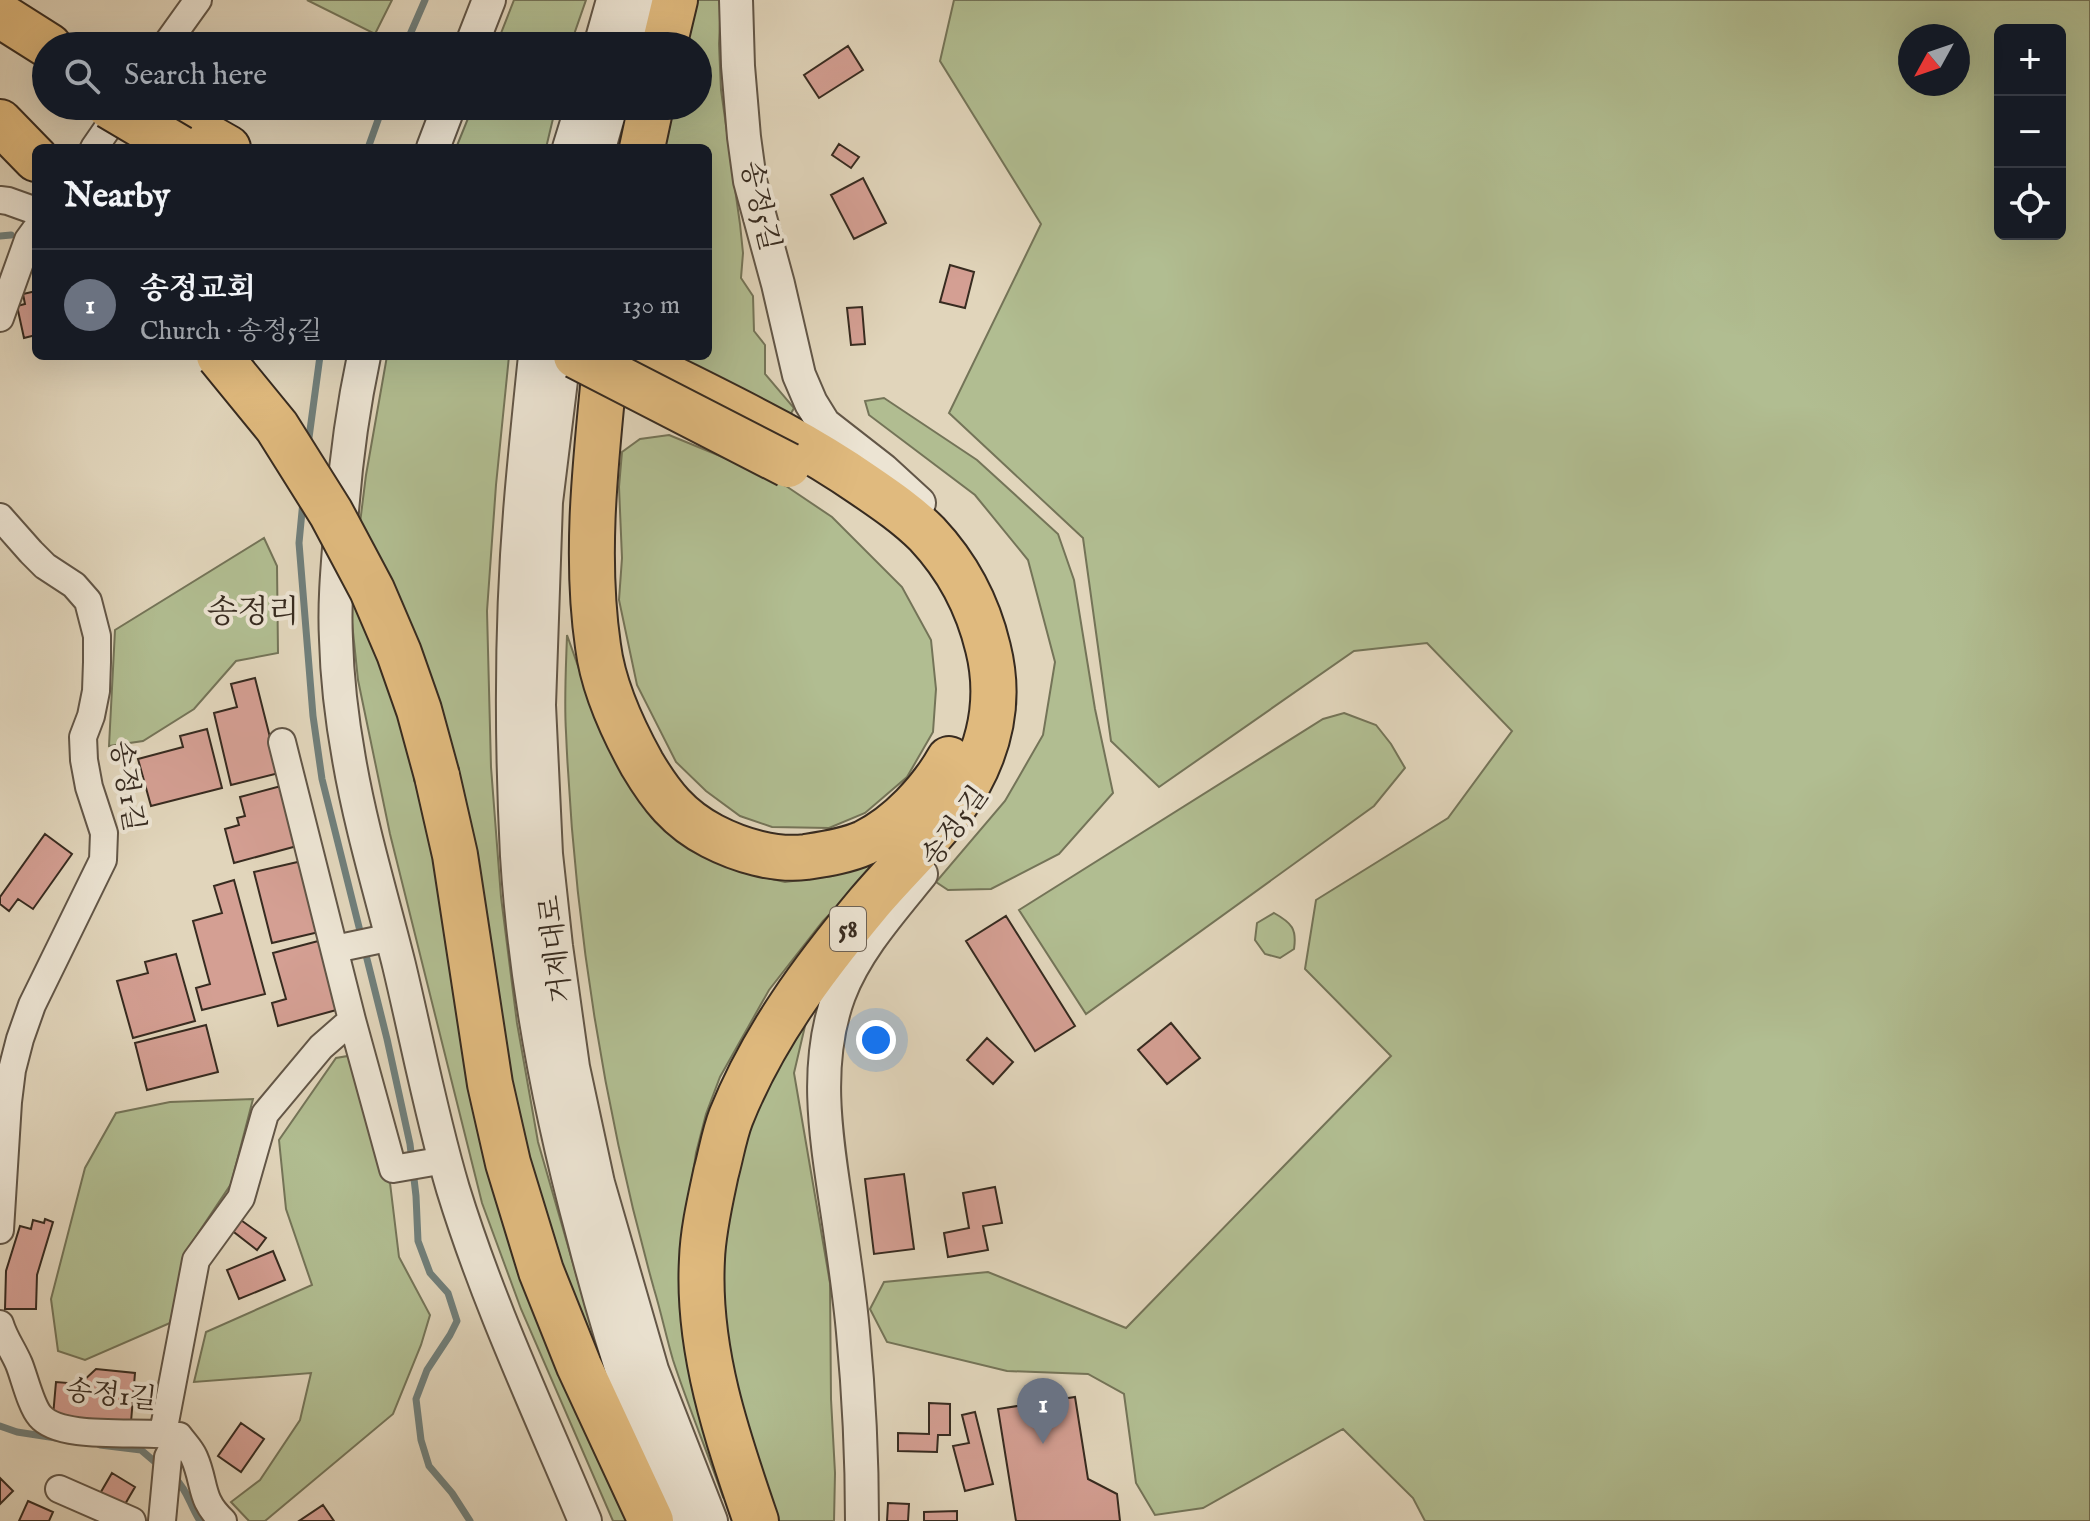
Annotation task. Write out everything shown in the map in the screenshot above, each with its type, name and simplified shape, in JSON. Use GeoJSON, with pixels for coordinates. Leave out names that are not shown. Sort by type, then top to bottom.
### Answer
{"type":"FeatureCollection","features":[{"type":"Feature","properties":{"kind":"highway"},"geometry":{"type":"LineString","coordinates":[[667,32],[675,0]]}},
{"type":"Feature","properties":{"kind":"highway"},"geometry":{"type":"LineString","coordinates":[[0,15],[32,35]]}},
{"type":"Feature","properties":{"kind":"highway"},"geometry":{"type":"LineString","coordinates":[[0,41],[32,60]]}},
{"type":"Feature","properties":{"kind":"highway"},"geometry":{"type":"LineString","coordinates":[[133,120],[173,144]]}},
{"type":"Feature","properties":{"kind":"highway"},"geometry":{"type":"LineString","coordinates":[[179,120],[221,144]]}},
{"type":"Feature","properties":{"kind":"highway"},"geometry":{"type":"LineString","coordinates":[[643,144],[648,120]]}},
{"type":"Feature","properties":{"kind":"highway"},"geometry":{"type":"LineString","coordinates":[[0,122],[32,155]]}},
{"type":"Feature","properties":{"kind":"highway"},"geometry":{"type":"LineString","coordinates":[[222,360],[277,427],[331,513],[372,590],[399,653],[419,710],[455,855],[490,1084],[508,1163],[541,1271],[579,1366],[651,1521]]}},
{"type":"Feature","properties":{"kind":"highway","name":"58"},"geometry":{"type":"LineString","coordinates":[[585,360],[784,450],[837,466],[895,506],[927,535],[955,570],[973,602],[993,670],[993,714],[981,761],[950,811],[867,905],[792,1000],[758,1056],[729,1121],[712,1192],[702,1258],[703,1313],[722,1418],[756,1521]]}},
{"type":"Feature","properties":{"kind":"highway"},"geometry":{"type":"LineString","coordinates":[[606,360],[591,570],[598,648],[613,703],[648,774],[675,810],[692,826],[727,844],[763,855],[799,858],[864,843],[919,801],[940,775],[957,744],[966,704],[966,670],[961,643],[937,589],[897,542],[784,450]]}},
{"type":"Feature","properties":{"kind":"highway","name":"58"},"geometry":{"type":"LineString","coordinates":[[635,360],[784,450]]}},
{"type":"Feature","properties":{"kind":"street"},"geometry":{"type":"LineString","coordinates":[[175,32],[198,0]]}},
{"type":"Feature","properties":{"kind":"street"},"geometry":{"type":"LineString","coordinates":[[476,32],[489,0]]}},
{"type":"Feature","properties":{"kind":"street"},"geometry":{"type":"LineString","coordinates":[[604,32],[613,0]]}},
{"type":"Feature","properties":{"kind":"street"},"geometry":{"type":"LineString","coordinates":[[633,32],[643,0]]}},
{"type":"Feature","properties":{"kind":"street","name":"송정5길"},"geometry":{"type":"LineString","coordinates":[[736,0],[738,66],[750,181],[799,375],[824,424],[883,470],[947,529],[975,569],[998,611],[1011,659],[1012,703],[1003,751],[984,795],[891,911],[858,958],[840,994],[830,1028],[825,1059],[824,1108],[853,1332],[862,1521]]}},
{"type":"Feature","properties":{"kind":"street"},"geometry":{"type":"LineString","coordinates":[[97,144],[113,120]]}},
{"type":"Feature","properties":{"kind":"street"},"geometry":{"type":"LineString","coordinates":[[435,144],[444,120]]}},
{"type":"Feature","properties":{"kind":"street"},"geometry":{"type":"LineString","coordinates":[[570,144],[578,120]]}},
{"type":"Feature","properties":{"kind":"street"},"geometry":{"type":"LineString","coordinates":[[600,144],[607,120]]}},
{"type":"Feature","properties":{"kind":"street"},"geometry":{"type":"LineString","coordinates":[[0,200],[32,210]]}},
{"type":"Feature","properties":{"kind":"street"},"geometry":{"type":"LineString","coordinates":[[0,318],[32,234]]}},
{"type":"Feature","properties":{"kind":"street"},"geometry":{"type":"LineString","coordinates":[[363,360],[346,457],[337,580],[336,638],[349,761],[445,1160],[505,1334],[585,1521]]}},
{"type":"Feature","properties":{"kind":"street","name":"거제대로"},"geometry":{"type":"LineString","coordinates":[[535,360],[520,503],[513,708],[518,857],[527,953],[545,1070],[566,1173],[594,1279],[623,1379],[663,1487],[679,1521]]}},
{"type":"Feature","properties":{"kind":"street","name":"거제대로"},"geometry":{"type":"LineString","coordinates":[[564,360],[546,502],[539,705],[546,854],[556,946],[573,1067],[598,1183],[652,1370],[711,1521]]}},
{"type":"Feature","properties":{"kind":"street","name":"송정1길"},"geometry":{"type":"LineString","coordinates":[[0,517],[45,566],[74,585],[88,601],[97,636],[97,662],[96,691],[83,737],[84,760],[104,833],[103,860],[32,1005],[20,1039],[8,1102],[0,1230]]}},
{"type":"Feature","properties":{"kind":"street"},"geometry":{"type":"LineString","coordinates":[[282,742],[393,1169],[445,1160]]}},
{"type":"Feature","properties":{"kind":"street"},"geometry":{"type":"LineString","coordinates":[[335,949],[392,937]]}},
{"type":"Feature","properties":{"kind":"street"},"geometry":{"type":"LineString","coordinates":[[163,1511],[196,1260],[241,1198],[265,1114],[321,1047],[352,1020]]}},
{"type":"Feature","properties":{"kind":"street","name":"송정1길"},"geometry":{"type":"LineString","coordinates":[[1,1328],[13,1348],[39,1416],[57,1427],[170,1442],[194,1457],[204,1495],[223,1521]]}},
{"type":"Feature","properties":{"kind":"street"},"geometry":{"type":"LineString","coordinates":[[59,1489],[132,1521]]}},
{"type":"Feature","properties":{"kind":"green space"},"geometry":{"type":"Polygon","coordinates":[[[307,0],[392,0],[376,32],[307,0]]]}},
{"type":"Feature","properties":{"kind":"green space"},"geometry":{"type":"Polygon","coordinates":[[[514,0],[586,0],[575,32],[501,32],[514,0]]]}},
{"type":"Feature","properties":{"kind":"green space"},"geometry":{"type":"Polygon","coordinates":[[[697,0],[721,0],[721,90],[740,224],[743,253],[741,278],[753,296],[754,331],[765,345],[765,374],[794,408],[789,417],[683,360],[712,360],[712,144],[659,144],[665,120],[712,120],[712,32],[689,32],[697,0]]]}},
{"type":"Feature","properties":{"kind":"green space"},"geometry":{"type":"Polygon","coordinates":[[[954,0],[2090,0],[2090,1521],[1425,1521],[1413,1498],[1343,1429],[1203,1508],[1155,1515],[1136,1483],[1124,1394],[1088,1374],[1007,1371],[887,1342],[870,1309],[884,1282],[988,1272],[1126,1328],[1391,1056],[1305,969],[1316,900],[1448,818],[1512,731],[1427,643],[1354,651],[1159,787],[1111,741],[1083,538],[949,413],[1041,224],[940,61],[954,0]]]}},
{"type":"Feature","properties":{"kind":"green space"},"geometry":{"type":"Polygon","coordinates":[[[467,120],[553,120],[547,144],[458,144],[467,120]]]}},
{"type":"Feature","properties":{"kind":"green space"},"geometry":{"type":"Polygon","coordinates":[[[386,360],[509,360],[487,611],[491,767],[501,897],[517,1023],[538,1142],[598,1350],[556,1353],[627,1521],[613,1521],[521,1309],[482,1203],[390,834],[358,680],[350,603],[366,475],[386,360]]]}},
{"type":"Feature","properties":{"kind":"green space"},"geometry":{"type":"Polygon","coordinates":[[[884,398],[977,460],[1058,534],[1074,580],[1095,709],[1113,793],[1059,854],[991,889],[948,890],[936,882],[1005,801],[1043,735],[1055,662],[1028,560],[975,495],[869,415],[865,401],[884,398]]]}},
{"type":"Feature","properties":{"kind":"green space"},"geometry":{"type":"Polygon","coordinates":[[[669,435],[786,486],[832,517],[902,587],[931,640],[936,689],[933,732],[907,777],[865,813],[829,828],[772,827],[740,816],[706,791],[676,762],[637,685],[619,600],[622,452],[640,439],[669,435]]]}},
{"type":"Feature","properties":{"kind":"green space"},"geometry":{"type":"Polygon","coordinates":[[[264,538],[277,566],[278,653],[236,661],[194,709],[143,741],[109,746],[115,630],[264,538]]]}},
{"type":"Feature","properties":{"kind":"green space"},"geometry":{"type":"Polygon","coordinates":[[[567,635],[602,734],[622,770],[652,818],[694,850],[741,872],[785,882],[832,876],[889,854],[823,921],[769,990],[720,1077],[706,1114],[689,1200],[731,1492],[723,1497],[673,1360],[636,1221],[606,1083],[576,873],[565,720],[567,635]]]}},
{"type":"Feature","properties":{"kind":"green space"},"geometry":{"type":"Polygon","coordinates":[[[1344,713],[1376,725],[1405,768],[1374,806],[1086,1014],[1019,910],[1323,719],[1344,713]]]}},
{"type":"Feature","properties":{"kind":"green space"},"geometry":{"type":"Polygon","coordinates":[[[1274,913],[1289,924],[1295,936],[1294,949],[1280,958],[1265,954],[1255,940],[1257,923],[1274,913]]]}},
{"type":"Feature","properties":{"kind":"green space"},"geometry":{"type":"Polygon","coordinates":[[[812,996],[794,1073],[830,1283],[834,1521],[777,1521],[737,1421],[718,1273],[744,1126],[812,996]]]}},
{"type":"Feature","properties":{"kind":"green space"},"geometry":{"type":"Polygon","coordinates":[[[348,1056],[390,1183],[399,1257],[430,1315],[393,1414],[265,1521],[249,1521],[231,1502],[260,1480],[300,1420],[311,1373],[194,1382],[206,1332],[312,1285],[286,1209],[279,1140],[336,1058],[348,1056]]]}},
{"type":"Feature","properties":{"kind":"green space"},"geometry":{"type":"Polygon","coordinates":[[[253,1099],[231,1184],[187,1250],[170,1323],[85,1360],[58,1351],[51,1299],[85,1168],[116,1113],[170,1102],[253,1099]]]}},
{"type":"Feature","properties":{"kind":"building"},"geometry":{"type":"Polygon","coordinates":[[[848,46],[863,70],[819,98],[804,75],[848,46]]]}},
{"type":"Feature","properties":{"kind":"building"},"geometry":{"type":"Polygon","coordinates":[[[839,144],[859,157],[851,168],[832,155],[839,144]]]}},
{"type":"Feature","properties":{"kind":"building"},"geometry":{"type":"Polygon","coordinates":[[[863,178],[886,223],[854,239],[831,195],[863,178]]]}},
{"type":"Feature","properties":{"kind":"building"},"geometry":{"type":"Polygon","coordinates":[[[950,265],[974,272],[965,308],[940,302],[950,265]]]}},
{"type":"Feature","properties":{"kind":"building"},"geometry":{"type":"Polygon","coordinates":[[[32,292],[32,336],[24,338],[17,306],[25,304],[23,294],[32,292]]]}},
{"type":"Feature","properties":{"kind":"building"},"geometry":{"type":"Polygon","coordinates":[[[862,307],[865,344],[851,345],[847,308],[862,307]]]}},
{"type":"Feature","properties":{"kind":"building"},"geometry":{"type":"Polygon","coordinates":[[[255,678],[279,773],[231,785],[214,713],[237,707],[231,684],[255,678]]]}},
{"type":"Feature","properties":{"kind":"building"},"geometry":{"type":"Polygon","coordinates":[[[207,729],[222,788],[151,806],[138,759],[183,747],[180,736],[207,729]]]}},
{"type":"Feature","properties":{"kind":"building"},"geometry":{"type":"Polygon","coordinates":[[[281,786],[297,846],[234,863],[225,829],[239,825],[237,818],[245,816],[240,797],[281,786]]]}},
{"type":"Feature","properties":{"kind":"building"},"geometry":{"type":"Polygon","coordinates":[[[45,834],[72,854],[33,909],[18,899],[9,911],[0,904],[0,897],[45,834]]]}},
{"type":"Feature","properties":{"kind":"building"},"geometry":{"type":"Polygon","coordinates":[[[302,861],[319,932],[272,943],[254,872],[302,861]]]}},
{"type":"Feature","properties":{"kind":"building"},"geometry":{"type":"Polygon","coordinates":[[[234,880],[265,994],[202,1010],[196,988],[210,984],[193,921],[222,913],[214,886],[234,880]]]}},
{"type":"Feature","properties":{"kind":"building"},"geometry":{"type":"Polygon","coordinates":[[[1006,916],[1075,1026],[1035,1051],[966,941],[1006,916]]]}},
{"type":"Feature","properties":{"kind":"building"},"geometry":{"type":"Polygon","coordinates":[[[322,940],[340,1009],[278,1026],[272,1003],[286,999],[273,953],[322,940]]]}},
{"type":"Feature","properties":{"kind":"building"},"geometry":{"type":"Polygon","coordinates":[[[176,954],[195,1021],[133,1038],[117,981],[148,973],[145,962],[176,954]]]}},
{"type":"Feature","properties":{"kind":"building"},"geometry":{"type":"Polygon","coordinates":[[[1171,1023],[1200,1058],[1167,1084],[1138,1050],[1171,1023]]]}},
{"type":"Feature","properties":{"kind":"building"},"geometry":{"type":"Polygon","coordinates":[[[206,1025],[218,1072],[147,1090],[135,1043],[206,1025]]]}},
{"type":"Feature","properties":{"kind":"building"},"geometry":{"type":"Polygon","coordinates":[[[987,1038],[1013,1062],[993,1084],[967,1060],[987,1038]]]}},
{"type":"Feature","properties":{"kind":"building"},"geometry":{"type":"Polygon","coordinates":[[[904,1174],[914,1249],[874,1254],[865,1179],[904,1174]]]}},
{"type":"Feature","properties":{"kind":"building"},"geometry":{"type":"Polygon","coordinates":[[[995,1187],[1002,1223],[983,1226],[988,1250],[948,1257],[944,1233],[969,1228],[963,1193],[995,1187]]]}},
{"type":"Feature","properties":{"kind":"building"},"geometry":{"type":"Polygon","coordinates":[[[238,1218],[266,1238],[257,1250],[230,1229],[238,1218]]]}},
{"type":"Feature","properties":{"kind":"building"},"geometry":{"type":"Polygon","coordinates":[[[45,1219],[53,1222],[37,1275],[36,1309],[5,1309],[6,1271],[20,1226],[31,1229],[33,1220],[44,1223],[45,1219]]]}},
{"type":"Feature","properties":{"kind":"building"},"geometry":{"type":"Polygon","coordinates":[[[273,1251],[285,1280],[239,1299],[227,1270],[273,1251]]]}},
{"type":"Feature","properties":{"kind":"building"},"geometry":{"type":"Polygon","coordinates":[[[96,1369],[135,1373],[131,1422],[53,1416],[56,1382],[80,1384],[96,1369]]]}},
{"type":"Feature","properties":{"kind":"building"},"geometry":{"type":"Polygon","coordinates":[[[1075,1397],[1088,1479],[1117,1494],[1120,1521],[1016,1521],[998,1409],[1075,1397]]]}},
{"type":"Feature","properties":{"kind":"building"},"geometry":{"type":"Polygon","coordinates":[[[929,1403],[950,1404],[950,1435],[938,1435],[937,1452],[898,1451],[898,1433],[929,1434],[929,1403]]]}},
{"type":"Feature","properties":{"kind":"building"},"geometry":{"type":"Polygon","coordinates":[[[975,1412],[993,1484],[965,1491],[953,1446],[969,1443],[962,1415],[975,1412]]]}},
{"type":"Feature","properties":{"kind":"building"},"geometry":{"type":"Polygon","coordinates":[[[241,1423],[264,1439],[241,1472],[218,1456],[241,1423]]]}},
{"type":"Feature","properties":{"kind":"building"},"geometry":{"type":"Polygon","coordinates":[[[112,1473],[135,1487],[121,1511],[98,1497],[112,1473]]]}},
{"type":"Feature","properties":{"kind":"building"},"geometry":{"type":"Polygon","coordinates":[[[0,1478],[13,1491],[0,1504],[0,1478]]]}},
{"type":"Feature","properties":{"kind":"building"},"geometry":{"type":"Polygon","coordinates":[[[28,1501],[53,1512],[49,1521],[19,1521],[28,1501]]]}},
{"type":"Feature","properties":{"kind":"building"},"geometry":{"type":"Polygon","coordinates":[[[888,1503],[909,1504],[908,1521],[887,1521],[888,1503]]]}},
{"type":"Feature","properties":{"kind":"building"},"geometry":{"type":"Polygon","coordinates":[[[323,1505],[334,1521],[299,1521],[323,1505]]]}},
{"type":"Feature","properties":{"kind":"building"},"geometry":{"type":"Polygon","coordinates":[[[957,1511],[957,1521],[924,1521],[924,1512],[957,1511]]]}},
{"type":"Feature","properties":{"kind":"waterway"},"geometry":{"type":"LineString","coordinates":[[411,32],[425,0]]}},
{"type":"Feature","properties":{"kind":"waterway"},"geometry":{"type":"LineString","coordinates":[[369,144],[378,120]]}},
{"type":"Feature","properties":{"kind":"waterway"},"geometry":{"type":"LineString","coordinates":[[0,236],[11,235]]}},
{"type":"Feature","properties":{"kind":"waterway"},"geometry":{"type":"LineString","coordinates":[[308,445],[319,360]]}},
{"type":"Feature","properties":{"kind":"waterway"},"geometry":{"type":"LineString","coordinates":[[303,501],[299,543],[313,716],[322,779],[410,1144],[418,1241],[430,1273],[448,1293],[457,1321],[427,1370],[416,1399],[421,1440],[429,1466],[470,1521]]}},
{"type":"Feature","properties":{"kind":"waterway"},"geometry":{"type":"LineString","coordinates":[[0,1426],[56,1438]]}},
{"type":"Feature","properties":{"kind":"waterway"},"geometry":{"type":"LineString","coordinates":[[100,1445],[141,1450],[161,1467]]}},
{"type":"Feature","properties":{"kind":"waterway"},"geometry":{"type":"LineString","coordinates":[[174,1477],[200,1521]]}},
{"type":"Feature","properties":{"kind":"place","name":"송정교회"},"geometry":{"type":"Point","coordinates":[1043,1444]}},
{"type":"Feature","properties":{"kind":"district","name":"송정리"},"geometry":{"type":"Point","coordinates":[253,613]}}]}
